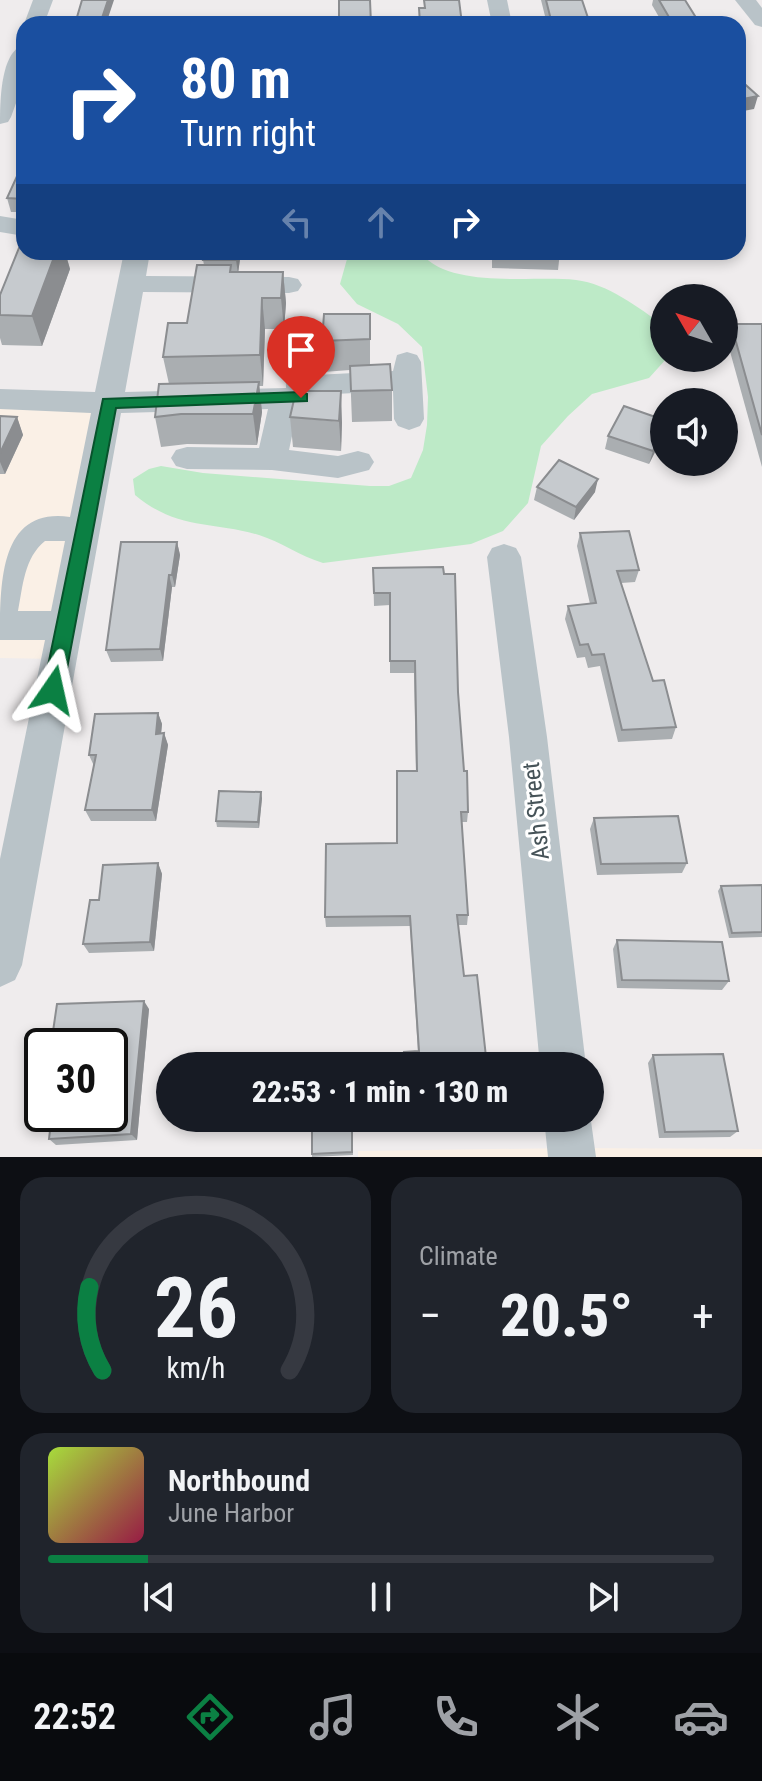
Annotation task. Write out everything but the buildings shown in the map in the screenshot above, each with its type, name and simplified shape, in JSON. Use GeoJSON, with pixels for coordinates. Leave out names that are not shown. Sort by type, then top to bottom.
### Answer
{"type":"FeatureCollection","features":[{"type":"Feature","properties":{"kind":"street"},"geometry":{"type":"LineString","coordinates":[[745,0],[762,21]]}},
{"type":"Feature","properties":{"kind":"street"},"geometry":{"type":"LineString","coordinates":[[0,117],[16,59]]}},
{"type":"Feature","properties":{"kind":"street"},"geometry":{"type":"LineString","coordinates":[[0,965],[8,878],[65,625],[135,268],[289,285]]}},
{"type":"Feature","properties":{"kind":"street"},"geometry":{"type":"LineString","coordinates":[[272,459],[293,392],[299,345]]}},
{"type":"Feature","properties":{"kind":"street"},"geometry":{"type":"LineString","coordinates":[[0,399],[109,403],[293,392],[406,371],[409,419]]}},
{"type":"Feature","properties":{"kind":"street"},"geometry":{"type":"LineString","coordinates":[[187,458],[272,459],[338,467],[358,462]]}},
{"type":"Feature","properties":{"kind":"street"},"geometry":{"type":"LineString","coordinates":[[0,612],[18,546],[26,537],[45,528],[84,531]]}},
{"type":"Feature","properties":{"kind":"street","name":"Ash Street"},"geometry":{"type":"LineString","coordinates":[[504,557],[528,737],[562,1052]]}},
{"type":"Feature","properties":{"kind":"street"},"geometry":{"type":"LineString","coordinates":[[0,626],[65,625]]}},
{"type":"Feature","properties":{"kind":"street"},"geometry":{"type":"LineString","coordinates":[[569,1132],[572,1157]]}},
{"type":"Feature","properties":{"kind":"shaded area"},"geometry":{"type":"Polygon","coordinates":[[[0,399],[109,403],[59,659],[0,658],[0,399]]]}},
{"type":"Feature","properties":{"kind":"shaded area"},"geometry":{"type":"Polygon","coordinates":[[[762,1149],[762,1157],[358,1157],[358,1151],[762,1149]]]}},
{"type":"Feature","properties":{"kind":"green space"},"geometry":{"type":"Polygon","coordinates":[[[347,260],[429,260],[451,272],[471,276],[588,282],[622,297],[650,316],[650,372],[654,372],[649,378],[592,394],[568,416],[541,446],[528,503],[503,531],[471,544],[323,563],[259,535],[165,514],[135,495],[133,479],[161,466],[203,473],[370,486],[389,486],[411,478],[423,450],[427,425],[428,397],[422,347],[398,324],[357,304],[340,284],[347,260]]]}},
{"type":"Feature","properties":{"kind":"route"},"geometry":{"type":"LineString","coordinates":[[53,690],[109,403],[301,398]]}}]}
